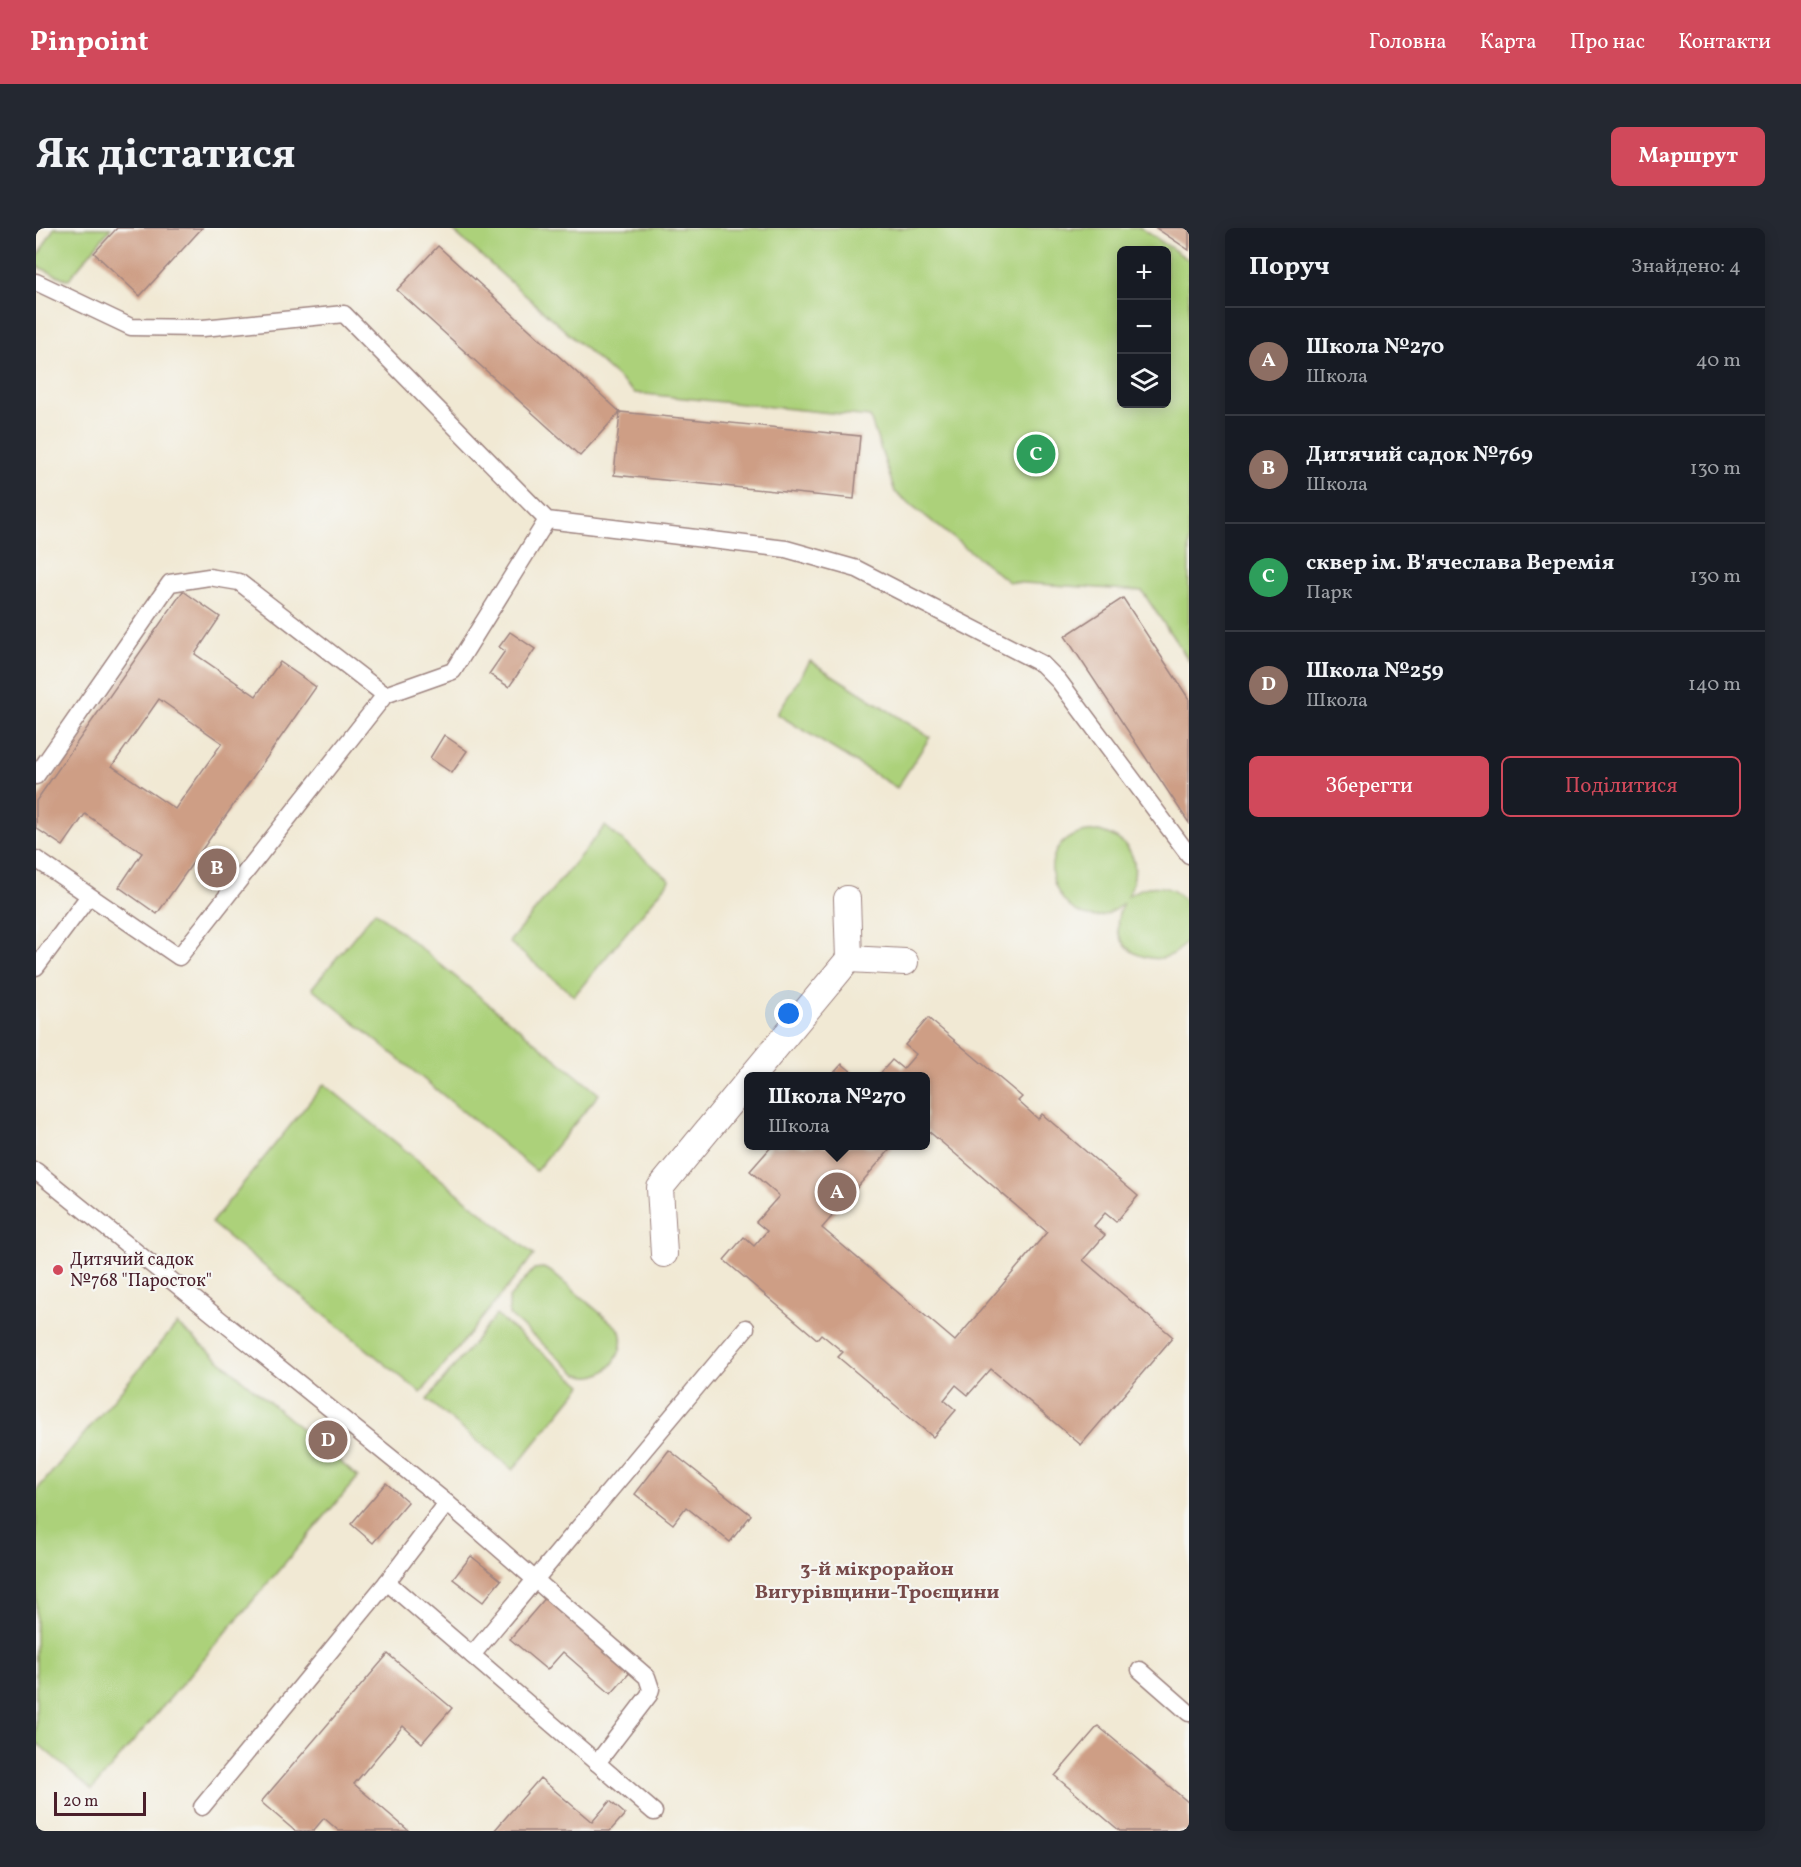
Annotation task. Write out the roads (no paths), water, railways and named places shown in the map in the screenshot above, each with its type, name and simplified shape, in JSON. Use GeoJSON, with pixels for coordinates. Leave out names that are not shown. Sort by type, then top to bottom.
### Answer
{"type":"FeatureCollection","features":[{"type":"Feature","properties":{"kind":"street"},"geometry":{"type":"LineString","coordinates":[[757,1072],[849,959],[847,899]]}},
{"type":"Feature","properties":{"kind":"street"},"geometry":{"type":"LineString","coordinates":[[849,959],[905,962]]}},
{"type":"Feature","properties":{"kind":"street"},"geometry":{"type":"LineString","coordinates":[[664,1254],[660,1188],[744,1086]]}},
{"type":"Feature","properties":{"kind":"lane"},"geometry":{"type":"LineString","coordinates":[[36,282],[131,327],[203,328],[344,314],[547,520],[786,549],[857,569],[1015,648],[1042,664],[1059,681],[1189,855]]}},
{"type":"Feature","properties":{"kind":"lane"},"geometry":{"type":"LineString","coordinates":[[36,859],[179,957],[385,695],[453,671],[547,520]]}},
{"type":"Feature","properties":{"kind":"lane"},"geometry":{"type":"LineString","coordinates":[[36,776],[170,583],[209,577],[239,582],[385,695]]}},
{"type":"Feature","properties":{"kind":"lane"},"geometry":{"type":"LineString","coordinates":[[36,967],[89,896]]}},
{"type":"Feature","properties":{"kind":"lane"},"geometry":{"type":"LineString","coordinates":[[36,1171],[447,1503],[534,1581],[648,1677],[650,1695],[597,1763]]}},
{"type":"Feature","properties":{"kind":"lane"},"geometry":{"type":"LineString","coordinates":[[472,1655],[746,1328]]}},
{"type":"Feature","properties":{"kind":"lane"},"geometry":{"type":"LineString","coordinates":[[202,1807],[387,1582],[447,1503]]}},
{"type":"Feature","properties":{"kind":"lane"},"geometry":{"type":"LineString","coordinates":[[387,1582],[654,1812]]}},
{"type":"Feature","properties":{"kind":"lane"},"geometry":{"type":"LineString","coordinates":[[1140,1670],[1189,1713]]}},
{"type":"Feature","properties":{"kind":"place","name":"сквер ім. В'ячеслава Веремія"},"geometry":{"type":"Point","coordinates":[1036,454]}},
{"type":"Feature","properties":{"kind":"place","name":"Дитячий садок №769"},"geometry":{"type":"Point","coordinates":[217,868]}},
{"type":"Feature","properties":{"kind":"place","name":"Школа №270"},"geometry":{"type":"Point","coordinates":[837,1192]}},
{"type":"Feature","properties":{"kind":"place","name":"Дитячий садок №768 \"Паросток\""},"geometry":{"type":"Point","coordinates":[58,1270]}},
{"type":"Feature","properties":{"kind":"place","name":"Школа №259"},"geometry":{"type":"Point","coordinates":[328,1440]}},
{"type":"Feature","properties":{"kind":"district","name":"3-й мікрорайон Вигурівщини-Троєщини"},"geometry":{"type":"Point","coordinates":[877,1582]}}]}
